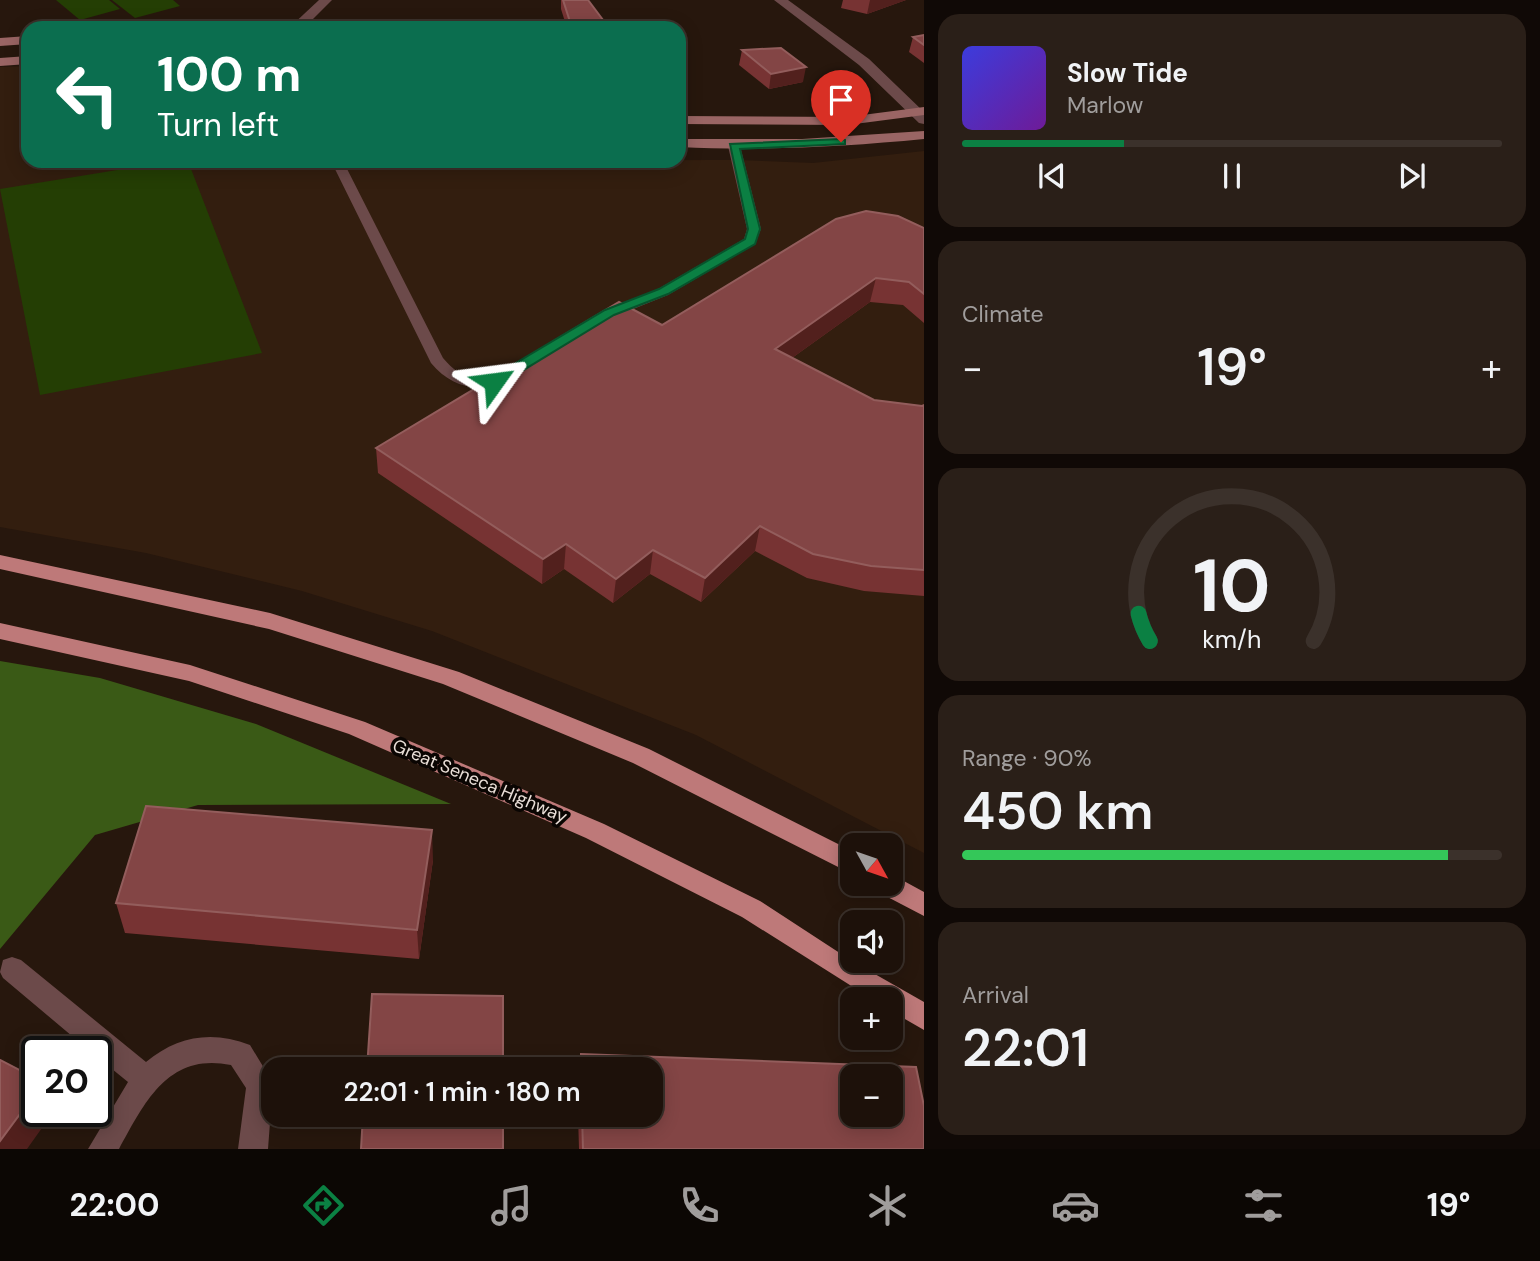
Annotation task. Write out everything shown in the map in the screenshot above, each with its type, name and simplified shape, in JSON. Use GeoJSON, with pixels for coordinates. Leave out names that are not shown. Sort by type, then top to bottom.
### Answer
{"type":"FeatureCollection","features":[{"type":"Feature","properties":{"kind":"main road"},"geometry":{"type":"LineString","coordinates":[[0,42],[21,40]]}},
{"type":"Feature","properties":{"kind":"main road"},"geometry":{"type":"LineString","coordinates":[[0,62],[21,60]]}},
{"type":"Feature","properties":{"kind":"main road"},"geometry":{"type":"LineString","coordinates":[[686,120],[847,121],[922,114]]}},
{"type":"Feature","properties":{"kind":"main road"},"geometry":{"type":"LineString","coordinates":[[686,143],[734,146],[924,135]]}},
{"type":"Feature","properties":{"kind":"main road"},"geometry":{"type":"LineString","coordinates":[[0,562],[270,621],[451,678],[641,756],[840,857]]}},
{"type":"Feature","properties":{"kind":"main road","name":"Great Seneca Highway"},"geometry":{"type":"LineString","coordinates":[[0,631],[190,673],[357,728],[595,831],[751,909],[924,1017]]}},
{"type":"Feature","properties":{"kind":"main road"},"geometry":{"type":"LineString","coordinates":[[903,893],[924,905]]}},
{"type":"Feature","properties":{"kind":"street"},"geometry":{"type":"LineString","coordinates":[[304,21],[326,0]]}},
{"type":"Feature","properties":{"kind":"street"},"geometry":{"type":"LineString","coordinates":[[780,0],[864,62],[922,114]]}},
{"type":"Feature","properties":{"kind":"street"},"geometry":{"type":"LineString","coordinates":[[12,969],[148,1081]]}},
{"type":"Feature","properties":{"kind":"street"},"geometry":{"type":"LineString","coordinates":[[103,1149],[126,1106],[163,1061],[199,1048],[240,1054],[260,1086],[253,1149]]}},
{"type":"Feature","properties":{"kind":"lane"},"geometry":{"type":"LineString","coordinates":[[588,326],[610,313],[663,292],[750,241],[754,229],[734,146]]}},
{"type":"Feature","properties":{"kind":"lane"},"geometry":{"type":"LineString","coordinates":[[340,168],[436,360],[447,373],[463,382],[478,385],[494,382],[517,369]]}},
{"type":"Feature","properties":{"kind":"shaded area"},"geometry":{"type":"Polygon","coordinates":[[[21,66],[21,168],[686,168],[686,160],[813,163],[924,151],[924,853],[903,842],[903,833],[885,833],[696,735],[432,631],[302,591],[146,553],[0,527],[0,67],[21,66]]]}},
{"type":"Feature","properties":{"kind":"green space"},"geometry":{"type":"Polygon","coordinates":[[[56,0],[109,0],[120,9],[80,20],[56,0]]]}},
{"type":"Feature","properties":{"kind":"green space"},"geometry":{"type":"Polygon","coordinates":[[[112,0],[173,0],[180,6],[135,18],[112,0]]]}},
{"type":"Feature","properties":{"kind":"green space"},"geometry":{"type":"Polygon","coordinates":[[[130,168],[191,168],[262,353],[40,395],[0,189],[130,168]]]}},
{"type":"Feature","properties":{"kind":"green space"},"geometry":{"type":"Polygon","coordinates":[[[0,661],[100,678],[256,724],[451,804],[198,805],[95,835],[0,949],[0,661]]]}},
{"type":"Feature","properties":{"kind":"building"},"geometry":{"type":"Polygon","coordinates":[[[563,0],[588,0],[604,21],[570,21],[563,0]]]}},
{"type":"Feature","properties":{"kind":"building"},"geometry":{"type":"Polygon","coordinates":[[[924,35],[924,45],[913,37],[924,35]]]}},
{"type":"Feature","properties":{"kind":"building"},"geometry":{"type":"Polygon","coordinates":[[[781,48],[806,67],[771,74],[742,50],[781,48]]]}},
{"type":"Feature","properties":{"kind":"building"},"geometry":{"type":"Polygon","coordinates":[[[866,211],[898,216],[924,228],[924,294],[909,282],[876,278],[775,349],[874,400],[924,405],[924,570],[871,566],[813,554],[760,526],[705,578],[653,550],[616,579],[566,544],[543,559],[376,448],[619,302],[662,325],[836,219],[866,211]]]}},
{"type":"Feature","properties":{"kind":"building"},"geometry":{"type":"Polygon","coordinates":[[[146,806],[432,830],[417,930],[116,903],[146,806]]]}},
{"type":"Feature","properties":{"kind":"building"},"geometry":{"type":"Polygon","coordinates":[[[372,994],[503,996],[503,1057],[368,1057],[372,994]]]}},
{"type":"Feature","properties":{"kind":"building"},"geometry":{"type":"Polygon","coordinates":[[[581,1054],[658,1057],[581,1057],[581,1054]]]}},
{"type":"Feature","properties":{"kind":"building"},"geometry":{"type":"Polygon","coordinates":[[[663,1057],[840,1064],[840,1127],[903,1127],[903,1066],[916,1067],[924,1106],[924,1149],[583,1149],[582,1127],[663,1127],[663,1057]]]}},
{"type":"Feature","properties":{"kind":"building"},"geometry":{"type":"Polygon","coordinates":[[[0,1060],[21,1071],[21,1113],[0,1141],[0,1060]]]}},
{"type":"Feature","properties":{"kind":"building"},"geometry":{"type":"Polygon","coordinates":[[[362,1127],[503,1127],[503,1149],[361,1149],[362,1127]]]}},
{"type":"Feature","properties":{"kind":"route"},"geometry":{"type":"LineString","coordinates":[[494,382],[610,313],[663,292],[738,251],[750,241],[754,229],[734,146],[841,142]]}}]}
